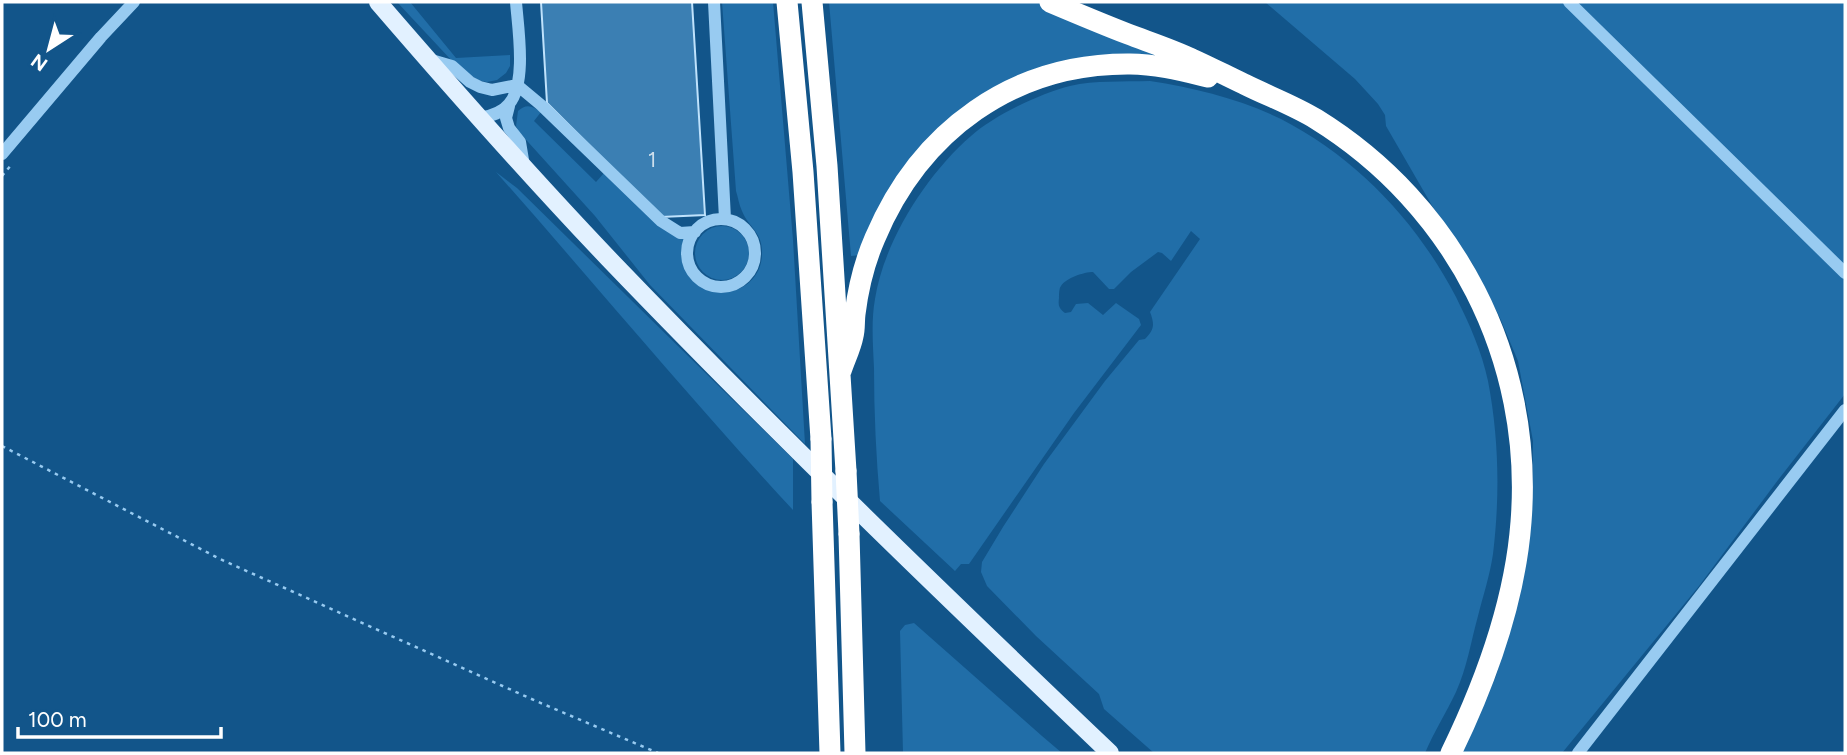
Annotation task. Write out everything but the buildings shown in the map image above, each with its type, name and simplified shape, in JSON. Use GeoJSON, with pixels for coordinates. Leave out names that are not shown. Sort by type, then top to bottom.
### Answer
{"type":"FeatureCollection","features":[{"type":"Feature","properties":{"kind":"highway"},"geometry":{"type":"LineString","coordinates":[[787,2],[803,172],[821,439],[830,753]]}},
{"type":"Feature","properties":{"kind":"highway"},"geometry":{"type":"LineString","coordinates":[[812,2],[827,166],[841,371],[855,753]]}},
{"type":"Feature","properties":{"kind":"highway"},"geometry":{"type":"LineString","coordinates":[[1050,2],[1191,58],[1278,99],[1346,138],[1402,188],[1452,250],[1472,284],[1496,335],[1511,385],[1520,438],[1521,523],[1514,574],[1501,624],[1489,663],[1451,753]]}},
{"type":"Feature","properties":{"kind":"highway"},"geometry":{"type":"LineString","coordinates":[[841,371],[854,334],[861,282],[874,239],[891,205],[910,175],[940,139],[976,108],[1042,77],[1100,65],[1146,65],[1248,86]]}},
{"type":"Feature","properties":{"kind":"main road"},"geometry":{"type":"LineString","coordinates":[[378,2],[606,256],[885,538],[1110,753]]}},
{"type":"Feature","properties":{"kind":"street"},"geometry":{"type":"LineString","coordinates":[[2,154],[134,2]]}},
{"type":"Feature","properties":{"kind":"street"},"geometry":{"type":"LineString","coordinates":[[516,2],[520,73],[506,118],[509,128],[520,142],[524,166]]}},
{"type":"Feature","properties":{"kind":"street"},"geometry":{"type":"LineString","coordinates":[[714,2],[725,219]]}},
{"type":"Feature","properties":{"kind":"street"},"geometry":{"type":"LineString","coordinates":[[1569,2],[1845,273]]}},
{"type":"Feature","properties":{"kind":"street"},"geometry":{"type":"LineString","coordinates":[[426,58],[452,66],[480,87],[492,90],[517,85]]}},
{"type":"Feature","properties":{"kind":"street"},"geometry":{"type":"LineString","coordinates":[[517,85],[661,221],[680,233],[695,232]]}},
{"type":"Feature","properties":{"kind":"street"},"geometry":{"type":"LineString","coordinates":[[480,118],[496,114],[509,106]]}},
{"type":"Feature","properties":{"kind":"street"},"geometry":{"type":"LineString","coordinates":[[713,220],[736,222],[745,228],[755,247],[752,268],[745,277],[726,287],[704,282],[695,274],[688,253],[689,242],[695,232],[703,224],[713,220]]}},
{"type":"Feature","properties":{"kind":"street"},"geometry":{"type":"LineString","coordinates":[[1578,753],[1845,410]]}},
{"type":"Feature","properties":{"kind":"path"},"geometry":{"type":"LineString","coordinates":[[2,446],[220,559],[658,753]]}},
{"type":"Feature","properties":{"kind":"shaded area"},"geometry":{"type":"Polygon","coordinates":[[[397,2],[410,2],[456,58],[510,55],[510,66],[506,73],[497,80],[477,80],[453,62],[397,2]]]}},
{"type":"Feature","properties":{"kind":"shaded area"},"geometry":{"type":"Polygon","coordinates":[[[722,2],[773,2],[793,240],[805,444],[650,285],[595,216],[516,126],[521,108],[530,106],[541,112],[534,121],[596,182],[604,173],[685,237],[684,260],[691,277],[703,288],[718,292],[734,291],[748,284],[758,271],[762,247],[758,235],[742,211],[736,191],[722,2]]]}},
{"type":"Feature","properties":{"kind":"shaded area"},"geometry":{"type":"Polygon","coordinates":[[[829,2],[1037,2],[1158,56],[1024,74],[994,87],[964,106],[927,139],[912,157],[862,255],[851,256],[829,2]]]}},
{"type":"Feature","properties":{"kind":"shaded area"},"geometry":{"type":"Polygon","coordinates":[[[1265,2],[1845,2],[1845,394],[1699,586],[1562,753],[1462,753],[1496,676],[1525,571],[1532,504],[1533,441],[1518,361],[1472,263],[1434,209],[1386,126],[1385,115],[1378,104],[1355,79],[1265,2]]]}},
{"type":"Feature","properties":{"kind":"shaded area"},"geometry":{"type":"Polygon","coordinates":[[[1150,81],[1200,91],[1250,106],[1281,119],[1335,153],[1382,194],[1423,243],[1456,297],[1475,338],[1488,381],[1496,445],[1497,511],[1493,554],[1463,674],[1425,753],[1154,753],[1104,709],[1099,694],[987,586],[981,572],[982,562],[1044,464],[1105,381],[1139,340],[1145,339],[1150,333],[1153,324],[1150,312],[1200,239],[1191,231],[1171,261],[1158,252],[1114,289],[1109,289],[1093,272],[1071,278],[1060,287],[1059,305],[1065,313],[1071,312],[1076,304],[1088,303],[1103,315],[1116,303],[1139,319],[1141,325],[1074,413],[969,564],[961,564],[955,571],[880,501],[875,418],[874,307],[888,254],[910,210],[939,169],[955,152],[980,128],[1004,113],[1070,86],[1099,82],[1150,81]]]}},
{"type":"Feature","properties":{"kind":"shaded area"},"geometry":{"type":"Polygon","coordinates":[[[496,172],[517,188],[793,459],[793,510],[680,384],[496,172]]]}},
{"type":"Feature","properties":{"kind":"shaded area"},"geometry":{"type":"Polygon","coordinates":[[[727,226],[737,230],[745,238],[749,253],[745,268],[737,276],[717,280],[707,276],[699,268],[695,248],[699,238],[707,230],[727,226]]]}},
{"type":"Feature","properties":{"kind":"shaded area"},"geometry":{"type":"Polygon","coordinates":[[[914,623],[1062,753],[903,753],[900,631],[905,625],[914,623]]]}}]}
